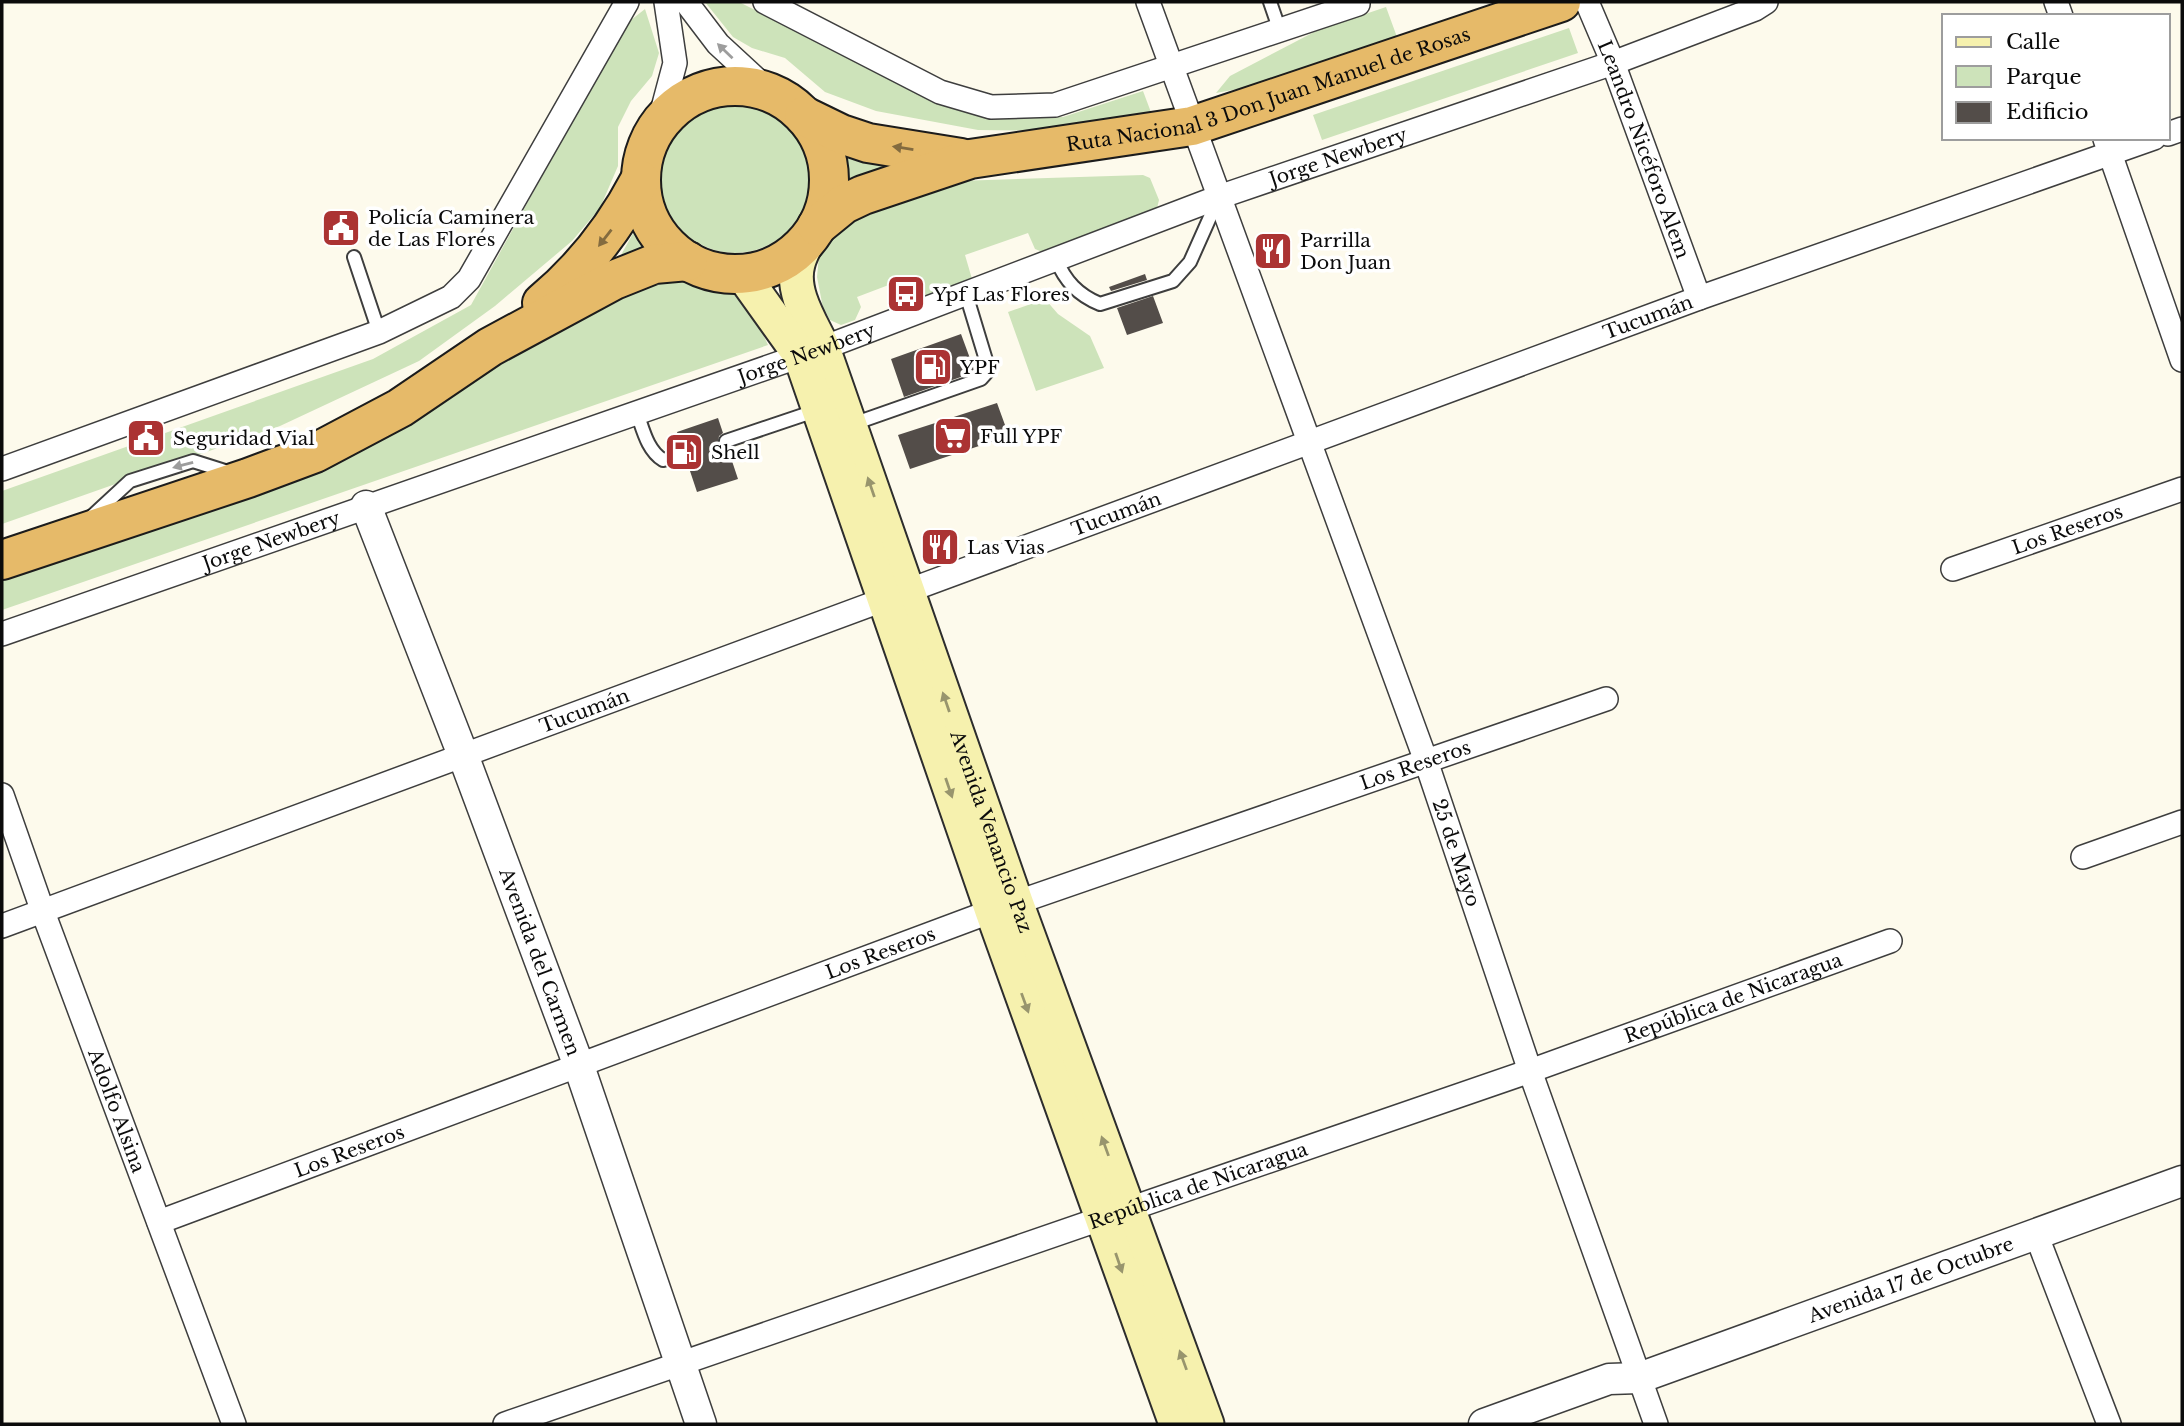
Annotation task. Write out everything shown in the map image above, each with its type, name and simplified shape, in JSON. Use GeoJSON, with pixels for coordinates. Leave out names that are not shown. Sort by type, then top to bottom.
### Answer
{"type":"FeatureCollection","features":[{"type":"Feature","properties":{"kind":"highway","name":"Ruta Nacional 3 Don Juan Manuel de Rosas"},"geometry":{"type":"LineString","coordinates":[[813,232],[844,204],[863,195],[970,159],[1192,126],[1561,2]]}},
{"type":"Feature","properties":{"kind":"highway"},"geometry":{"type":"LineString","coordinates":[[722,86],[747,87],[771,93],[804,116],[821,141],[828,169],[827,198],[813,232],[795,252],[779,263],[742,274],[714,272],[688,261],[668,246],[653,227],[644,204],[640,180],[645,150],[659,123],[677,105],[699,93],[722,86]]}},
{"type":"Feature","properties":{"kind":"highway","name":"Ruta Nacional 3 Don Juan Manuel de Rosas"},"geometry":{"type":"LineString","coordinates":[[804,116],[841,134],[868,143],[970,159]]}},
{"type":"Feature","properties":{"kind":"highway"},"geometry":{"type":"LineString","coordinates":[[491,347],[568,282],[606,238],[640,180]]}},
{"type":"Feature","properties":{"kind":"highway"},"geometry":{"type":"LineString","coordinates":[[2,560],[315,453],[400,408],[491,347],[614,281],[654,264],[688,261]]}},
{"type":"Feature","properties":{"kind":"main road","name":"Avenida Venancio Paz"},"geometry":{"type":"LineString","coordinates":[[813,232],[797,265],[796,280],[812,352],[819,410],[895,595],[1116,1214],[1207,1424]]}},
{"type":"Feature","properties":{"kind":"main road","name":"Avenida Venancio Paz"},"geometry":{"type":"LineString","coordinates":[[742,274],[812,352],[850,425],[895,595]]}},
{"type":"Feature","properties":{"kind":"main road","name":"Avenida Venancio Paz"},"geometry":{"type":"LineString","coordinates":[[1116,1214],[1176,1424]]}},
{"type":"Feature","properties":{"kind":"street"},"geometry":{"type":"LineString","coordinates":[[2,469],[379,332],[451,298],[470,279],[627,2]]}},
{"type":"Feature","properties":{"kind":"street"},"geometry":{"type":"LineString","coordinates":[[659,123],[675,63],[666,2]]}},
{"type":"Feature","properties":{"kind":"street"},"geometry":{"type":"LineString","coordinates":[[686,2],[718,44],[771,93]]}},
{"type":"Feature","properties":{"kind":"street"},"geometry":{"type":"LineString","coordinates":[[765,2],[940,92],[992,107],[1055,105],[1358,3]]}},
{"type":"Feature","properties":{"kind":"street","name":"25 de Mayo"},"geometry":{"type":"LineString","coordinates":[[1148,2],[1426,761],[1530,1072],[1656,1424]]}},
{"type":"Feature","properties":{"kind":"street","name":"Leandro Nicéforo Alem"},"geometry":{"type":"LineString","coordinates":[[1587,2],[1613,63],[1699,298]]}},
{"type":"Feature","properties":{"kind":"street","name":"Jorge Newbery"},"geometry":{"type":"LineString","coordinates":[[2,634],[812,352],[1219,197],[1613,63],[1755,9],[1766,2]]}},
{"type":"Feature","properties":{"kind":"street","name":"Tucumán"},"geometry":{"type":"LineString","coordinates":[[2,926],[2107,145],[2141,140]]}},
{"type":"Feature","properties":{"kind":"street"},"geometry":{"type":"LineString","coordinates":[[2107,145],[2182,360]]}},
{"type":"Feature","properties":{"kind":"street","name":"Los Reseros"},"geometry":{"type":"LineString","coordinates":[[1953,569],[2182,489]]}},
{"type":"Feature","properties":{"kind":"street","name":"Avenida del Carmen"},"geometry":{"type":"LineString","coordinates":[[366,506],[463,755],[579,1066],[701,1424]]}},
{"type":"Feature","properties":{"kind":"street","name":"Los Reseros"},"geometry":{"type":"LineString","coordinates":[[159,1222],[1004,906],[1606,699]]}},
{"type":"Feature","properties":{"kind":"street","name":"Adolfo Alsina"},"geometry":{"type":"LineString","coordinates":[[2,795],[234,1424]]}},
{"type":"Feature","properties":{"kind":"street"},"geometry":{"type":"LineString","coordinates":[[2083,857],[2182,822]]}},
{"type":"Feature","properties":{"kind":"street","name":"República de Nicaragua"},"geometry":{"type":"LineString","coordinates":[[505,1424],[1530,1072],[1890,942]]}},
{"type":"Feature","properties":{"kind":"street","name":"Avenida 17 de Octubre"},"geometry":{"type":"LineString","coordinates":[[1484,1424],[1609,1379],[1639,1378],[2182,1181]]}},
{"type":"Feature","properties":{"kind":"street"},"geometry":{"type":"LineString","coordinates":[[2036,1234],[2109,1424]]}},
{"type":"Feature","properties":{"kind":"street","name":"Avenida 17 de Octubre"},"geometry":{"type":"LineString","coordinates":[[1538,1424],[1616,1396],[1639,1378]]}},
{"type":"Feature","properties":{"kind":"lane"},"geometry":{"type":"LineString","coordinates":[[1270,2],[1280,31]]}},
{"type":"Feature","properties":{"kind":"lane"},"geometry":{"type":"LineString","coordinates":[[1056,259],[1063,276],[1084,297],[1100,304],[1174,281],[1190,262],[1219,197]]}},
{"type":"Feature","properties":{"kind":"lane"},"geometry":{"type":"LineString","coordinates":[[354,257],[379,332]]}},
{"type":"Feature","properties":{"kind":"lane"},"geometry":{"type":"LineString","coordinates":[[850,425],[981,379],[989,370],[966,294]]}},
{"type":"Feature","properties":{"kind":"lane"},"geometry":{"type":"LineString","coordinates":[[726,441],[819,410]]}},
{"type":"Feature","properties":{"kind":"lane"},"geometry":{"type":"LineString","coordinates":[[637,413],[657,457],[663,460],[684,454]]}},
{"type":"Feature","properties":{"kind":"green space"},"geometry":{"type":"Polygon","coordinates":[[[705,2],[739,2],[936,101],[991,119],[1063,117],[1143,91],[1152,115],[1081,131],[978,130],[876,111],[825,92],[785,58],[752,48],[733,37],[705,2]]]}},
{"type":"Feature","properties":{"kind":"green space"},"geometry":{"type":"Polygon","coordinates":[[[1386,7],[1397,37],[1238,89],[1216,93],[1230,76],[1318,30],[1386,7]]]}},
{"type":"Feature","properties":{"kind":"green space"},"geometry":{"type":"Polygon","coordinates":[[[645,9],[659,53],[652,76],[631,101],[618,127],[618,166],[600,208],[572,241],[495,306],[419,361],[280,426],[2,524],[2,491],[373,359],[471,305],[626,24],[645,9]]]}},
{"type":"Feature","properties":{"kind":"green space"},"geometry":{"type":"Polygon","coordinates":[[[1569,28],[1578,53],[1322,140],[1313,115],[1569,28]]]}},
{"type":"Feature","properties":{"kind":"green space"},"geometry":{"type":"Polygon","coordinates":[[[735,105],[763,111],[776,117],[787,127],[797,138],[803,151],[809,179],[803,207],[797,220],[787,231],[776,241],[763,247],[735,253],[707,247],[694,241],[683,231],[673,220],[667,207],[661,179],[667,151],[673,138],[683,127],[694,117],[707,111],[735,105]]]}},
{"type":"Feature","properties":{"kind":"green space"},"geometry":{"type":"Polygon","coordinates":[[[844,158],[885,166],[849,183],[844,158]]]}},
{"type":"Feature","properties":{"kind":"green space"},"geometry":{"type":"Polygon","coordinates":[[[1143,175],[1150,178],[1159,200],[1156,212],[1045,253],[1035,249],[1028,233],[965,255],[972,279],[923,297],[915,275],[857,297],[861,307],[855,320],[841,325],[830,320],[823,308],[817,277],[819,255],[830,232],[860,211],[957,181],[1143,175]]]}},
{"type":"Feature","properties":{"kind":"green space"},"geometry":{"type":"Polygon","coordinates":[[[636,228],[653,248],[616,264],[636,228]]]}},
{"type":"Feature","properties":{"kind":"green space"},"geometry":{"type":"Polygon","coordinates":[[[694,277],[717,284],[747,300],[768,345],[2,610],[2,573],[293,474],[632,283],[694,277]]]}},
{"type":"Feature","properties":{"kind":"green space"},"geometry":{"type":"Polygon","coordinates":[[[1045,299],[1058,314],[1090,336],[1104,368],[1036,391],[1008,312],[1045,299]]]}},
{"type":"Feature","properties":{"kind":"building"},"geometry":{"type":"Polygon","coordinates":[[[1145,274],[1147,280],[1111,291],[1109,287],[1145,274]]]}},
{"type":"Feature","properties":{"kind":"building"},"geometry":{"type":"Polygon","coordinates":[[[1153,296],[1163,323],[1127,335],[1117,308],[1153,296]]]}},
{"type":"Feature","properties":{"kind":"building"},"geometry":{"type":"Polygon","coordinates":[[[961,334],[975,372],[904,397],[891,359],[961,334]]]}},
{"type":"Feature","properties":{"kind":"building","name":"Full YPF"},"geometry":{"type":"Polygon","coordinates":[[[997,403],[1009,436],[910,469],[898,435],[997,403]]]}},
{"type":"Feature","properties":{"kind":"building"},"geometry":{"type":"Polygon","coordinates":[[[718,418],[723,433],[719,436],[718,443],[721,448],[728,449],[738,479],[697,492],[687,462],[692,457],[692,451],[687,446],[681,446],[677,432],[718,418]]]}},
{"type":"Feature","properties":{"kind":"place","name":"Policía Caminera de Las Flores"},"geometry":{"type":"Point","coordinates":[341,228]}},
{"type":"Feature","properties":{"kind":"place","name":"Parrilla Don Juan"},"geometry":{"type":"Point","coordinates":[1273,251]}},
{"type":"Feature","properties":{"kind":"place","name":"Ypf Las Flores"},"geometry":{"type":"Point","coordinates":[906,294]}},
{"type":"Feature","properties":{"kind":"place","name":"YPF"},"geometry":{"type":"Point","coordinates":[933,367]}},
{"type":"Feature","properties":{"kind":"place","name":"Full YPF"},"geometry":{"type":"Point","coordinates":[953,436]}},
{"type":"Feature","properties":{"kind":"place","name":"Seguridad Vial"},"geometry":{"type":"Point","coordinates":[146,438]}},
{"type":"Feature","properties":{"kind":"place","name":"Shell"},"geometry":{"type":"Point","coordinates":[684,452]}},
{"type":"Feature","properties":{"kind":"place","name":"Las Vias"},"geometry":{"type":"Point","coordinates":[940,547]}}]}
